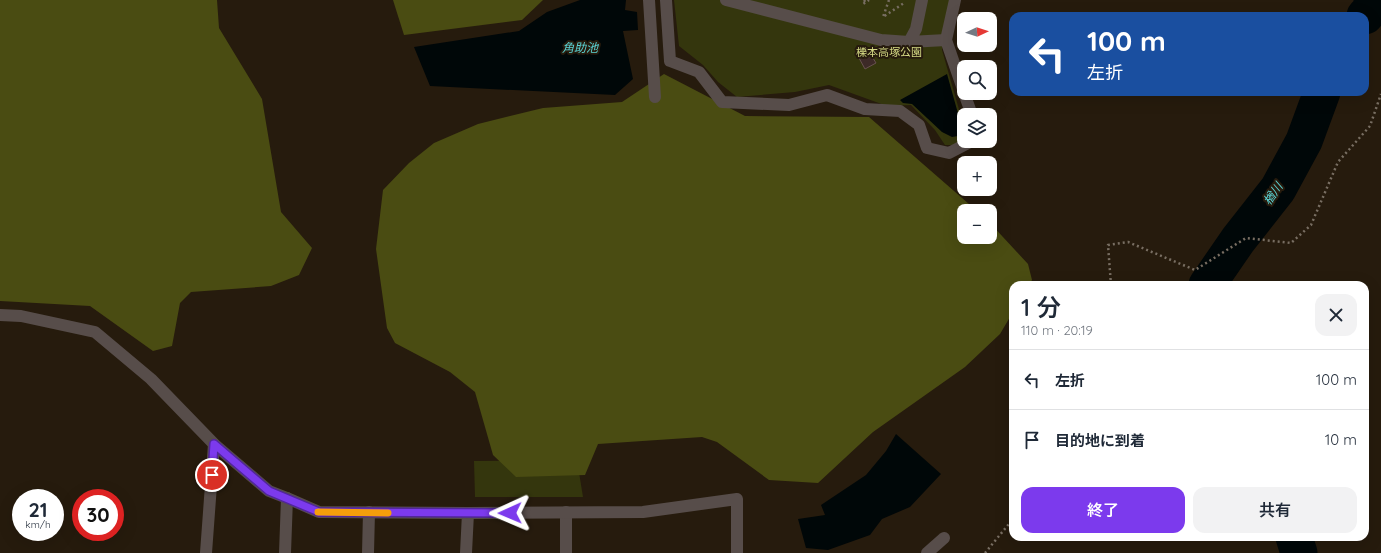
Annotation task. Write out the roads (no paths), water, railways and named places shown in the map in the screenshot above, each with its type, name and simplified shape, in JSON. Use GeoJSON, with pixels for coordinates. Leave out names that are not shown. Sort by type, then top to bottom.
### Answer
{"type":"FeatureCollection","features":[{"type":"Feature","properties":{"kind":"street"},"geometry":{"type":"LineString","coordinates":[[649,0],[655,97]]}},
{"type":"Feature","properties":{"kind":"street"},"geometry":{"type":"LineString","coordinates":[[666,0],[670,61],[699,72],[722,102],[788,105],[827,94],[865,109],[900,111],[919,125],[927,148],[949,153],[959,148]]}},
{"type":"Feature","properties":{"kind":"street"},"geometry":{"type":"LineString","coordinates":[[726,0],[881,40],[909,42],[946,40]]}},
{"type":"Feature","properties":{"kind":"street"},"geometry":{"type":"LineString","coordinates":[[909,42],[916,29],[922,0]]}},
{"type":"Feature","properties":{"kind":"street"},"geometry":{"type":"LineString","coordinates":[[955,0],[946,40],[957,72]]}},
{"type":"Feature","properties":{"kind":"street"},"geometry":{"type":"LineString","coordinates":[[0,315],[21,316],[95,332],[151,379],[214,444],[269,491],[319,512],[643,512],[737,499],[737,553]]}},
{"type":"Feature","properties":{"kind":"street"},"geometry":{"type":"LineString","coordinates":[[206,553],[214,444]]}},
{"type":"Feature","properties":{"kind":"street"},"geometry":{"type":"LineString","coordinates":[[285,553],[287,498]]}},
{"type":"Feature","properties":{"kind":"street"},"geometry":{"type":"LineString","coordinates":[[368,553],[369,512]]}},
{"type":"Feature","properties":{"kind":"street"},"geometry":{"type":"LineString","coordinates":[[566,512],[566,553]]}},
{"type":"Feature","properties":{"kind":"street"},"geometry":{"type":"LineString","coordinates":[[466,553],[468,513]]}},
{"type":"Feature","properties":{"kind":"street"},"geometry":{"type":"LineString","coordinates":[[927,553],[944,538]]}},
{"type":"Feature","properties":{"kind":"water","name":"角助池"},"geometry":{"type":"Polygon","coordinates":[[[580,0],[626,0],[625,10],[637,12],[638,30],[623,31],[633,79],[615,95],[430,86],[414,47],[519,31],[547,12],[580,0]]]}},
{"type":"Feature","properties":{"kind":"water"},"geometry":{"type":"Polygon","coordinates":[[[947,74],[957,110],[957,136],[952,137],[942,132],[912,104],[903,103],[900,100],[947,74]]]}},
{"type":"Feature","properties":{"kind":"water"},"geometry":{"type":"Polygon","coordinates":[[[896,434],[941,474],[910,507],[882,519],[870,535],[828,550],[806,548],[798,519],[825,515],[821,505],[866,475],[886,451],[896,434]]]}},
{"type":"Feature","properties":{"kind":"waterway","name":"楢川"},"geometry":{"type":"LineString","coordinates":[[1368,12],[1372,8],[1372,0]]}},
{"type":"Feature","properties":{"kind":"waterway","name":"楢川"},"geometry":{"type":"LineString","coordinates":[[1210,281],[1238,240],[1278,189],[1304,141],[1321,96]]}},
{"type":"Feature","properties":{"kind":"waterway","name":"楢川"},"geometry":{"type":"LineString","coordinates":[[1295,541],[1299,553]]}},
{"type":"Feature","properties":{"kind":"park label","name":"櫟本高塚公園"},"geometry":{"type":"Point","coordinates":[889,52]}}]}
